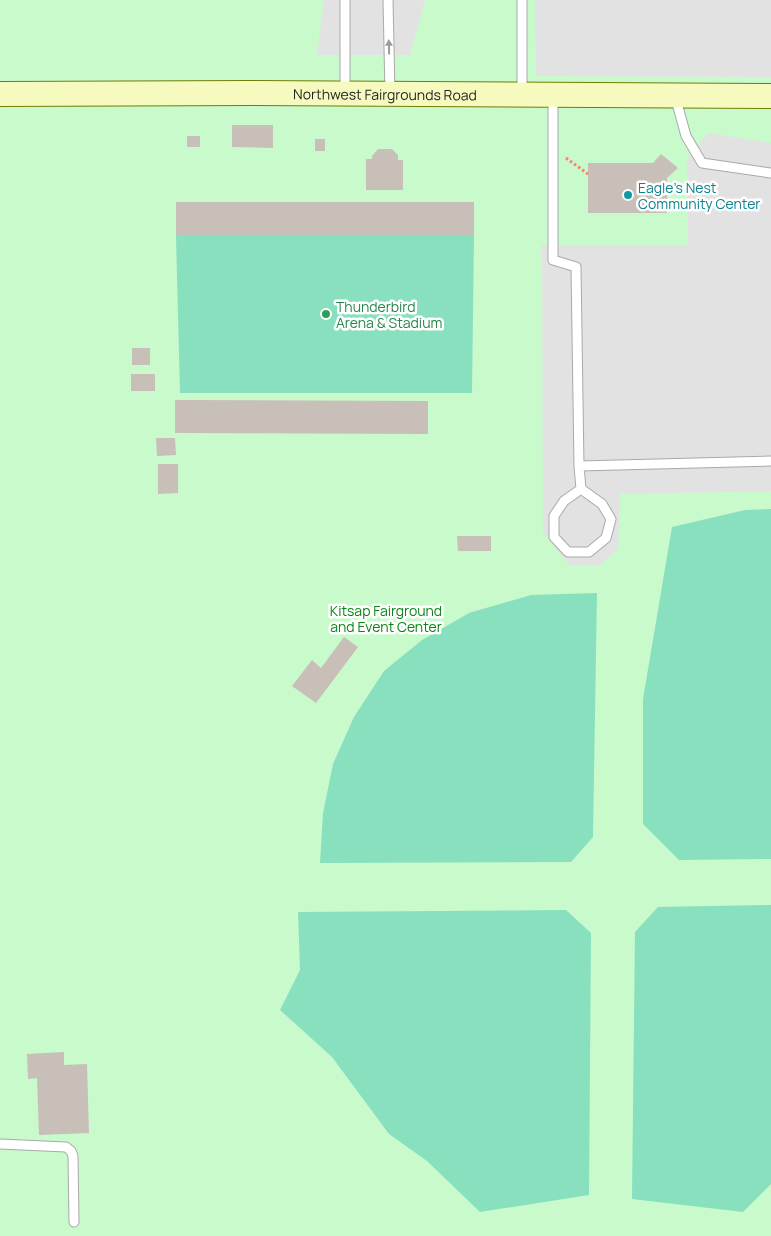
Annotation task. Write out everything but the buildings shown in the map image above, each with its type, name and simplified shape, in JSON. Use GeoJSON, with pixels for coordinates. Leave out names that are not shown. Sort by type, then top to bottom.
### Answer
{"type":"FeatureCollection","features":[{"type":"Feature","properties":{"kind":"main road","name":"Northwest Fairgrounds Road"},"geometry":{"type":"LineString","coordinates":[[0,94],[771,96]]}},
{"type":"Feature","properties":{"kind":"lane"},"geometry":{"type":"LineString","coordinates":[[345,0],[345,94]]}},
{"type":"Feature","properties":{"kind":"lane"},"geometry":{"type":"LineString","coordinates":[[388,0],[390,94]]}},
{"type":"Feature","properties":{"kind":"lane"},"geometry":{"type":"LineString","coordinates":[[522,0],[522,94]]}},
{"type":"Feature","properties":{"kind":"lane"},"geometry":{"type":"LineString","coordinates":[[553,95],[553,260],[576,267],[581,489]]}},
{"type":"Feature","properties":{"kind":"lane"},"geometry":{"type":"LineString","coordinates":[[675,96],[686,136],[702,163],[771,173]]}},
{"type":"Feature","properties":{"kind":"lane"},"geometry":{"type":"LineString","coordinates":[[580,466],[771,461]]}},
{"type":"Feature","properties":{"kind":"lane"},"geometry":{"type":"LineString","coordinates":[[581,489],[602,504],[611,519],[606,538],[589,552],[568,552],[554,537],[554,516],[564,501],[581,489]]}},
{"type":"Feature","properties":{"kind":"lane"},"geometry":{"type":"LineString","coordinates":[[0,1144],[66,1147],[71,1151],[73,1156],[74,1222]]}},
{"type":"Feature","properties":{"kind":"path"},"geometry":{"type":"LineString","coordinates":[[553,150],[588,174]]}},
{"type":"Feature","properties":{"kind":"green space","name":"Kitsap Fairground and Event Center"},"geometry":{"type":"Polygon","coordinates":[[[0,0],[771,0],[771,1236],[0,1236],[0,0]]]}},
{"type":"Feature","properties":{"kind":"green space","name":"Thunderbird Arena & Stadium"},"geometry":{"type":"Polygon","coordinates":[[[176,236],[474,236],[472,393],[180,393],[176,236]]]}},
{"type":"Feature","properties":{"kind":"green space"},"geometry":{"type":"Polygon","coordinates":[[[771,509],[771,859],[679,860],[643,824],[643,699],[672,527],[745,510],[771,509]]]}},
{"type":"Feature","properties":{"kind":"green space"},"geometry":{"type":"Polygon","coordinates":[[[597,593],[593,837],[571,862],[320,863],[323,813],[333,764],[354,717],[384,671],[422,640],[469,613],[531,595],[597,593]]]}},
{"type":"Feature","properties":{"kind":"green space"},"geometry":{"type":"Polygon","coordinates":[[[771,905],[771,1184],[743,1212],[632,1199],[635,932],[658,907],[771,905]]]}},
{"type":"Feature","properties":{"kind":"green space"},"geometry":{"type":"Polygon","coordinates":[[[566,910],[591,933],[589,1195],[480,1212],[427,1161],[389,1134],[332,1057],[280,1010],[300,970],[298,912],[566,910]]]}},
{"type":"Feature","properties":{"kind":"shaded area"},"geometry":{"type":"Polygon","coordinates":[[[324,0],[425,0],[410,55],[317,55],[324,0]]]}},
{"type":"Feature","properties":{"kind":"shaded area"},"geometry":{"type":"Polygon","coordinates":[[[535,0],[771,0],[771,77],[536,76],[535,0]]]}},
{"type":"Feature","properties":{"kind":"shaded area"},"geometry":{"type":"Polygon","coordinates":[[[708,133],[771,143],[771,491],[620,494],[618,549],[600,565],[569,565],[543,532],[542,245],[688,245],[687,159],[708,133]]]}},
{"type":"Feature","properties":{"kind":"place","name":"Eagle's Nest Community Center"},"geometry":{"type":"Point","coordinates":[628,195]}},
{"type":"Feature","properties":{"kind":"place","name":"Thunderbird Arena & Stadium"},"geometry":{"type":"Point","coordinates":[326,314]}}]}
